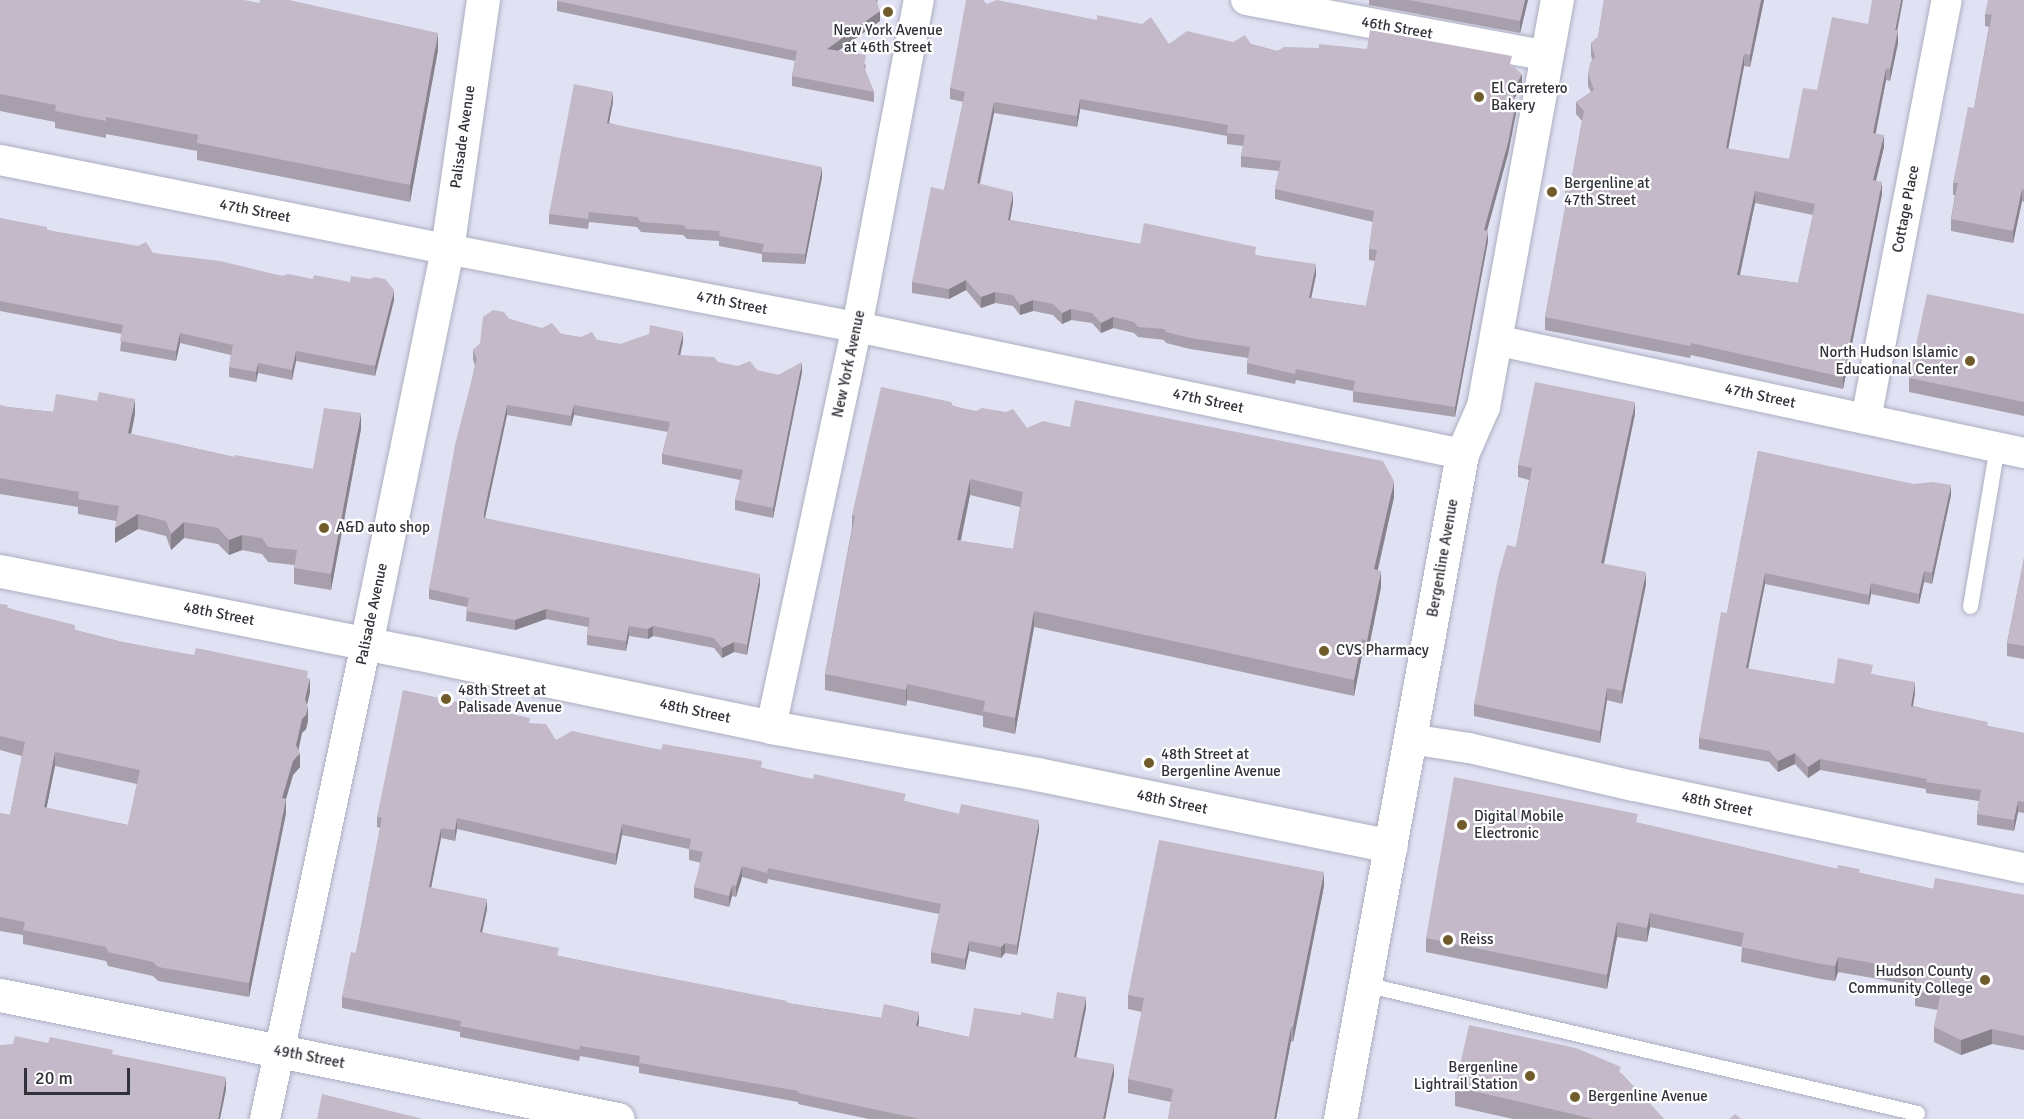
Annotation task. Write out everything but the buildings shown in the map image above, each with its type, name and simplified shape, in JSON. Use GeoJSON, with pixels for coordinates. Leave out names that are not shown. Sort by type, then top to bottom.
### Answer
{"type":"FeatureCollection","features":[{"type":"Feature","properties":{"kind":"street","name":"Palisade Avenue"},"geometry":{"type":"LineString","coordinates":[[266,1119],[278,1051],[366,644],[447,249],[483,0]]}},
{"type":"Feature","properties":{"kind":"street","name":"New York Avenue"},"geometry":{"type":"LineString","coordinates":[[771,727],[857,327],[919,0]]}},
{"type":"Feature","properties":{"kind":"street","name":"46th Street"},"geometry":{"type":"LineString","coordinates":[[1246,0],[1547,56]]}},
{"type":"Feature","properties":{"kind":"street","name":"Bergenline Avenue"},"geometry":{"type":"LineString","coordinates":[[1340,1119],[1462,454],[1483,406],[1557,0]]}},
{"type":"Feature","properties":{"kind":"street","name":"Cottage Place"},"geometry":{"type":"LineString","coordinates":[[1866,419],[1947,0]]}},
{"type":"Feature","properties":{"kind":"street","name":"47th Street"},"geometry":{"type":"LineString","coordinates":[[0,160],[447,249],[857,327],[1462,454]]}},
{"type":"Feature","properties":{"kind":"street","name":"47th Street"},"geometry":{"type":"LineString","coordinates":[[1495,340],[2010,450]]}},
{"type":"Feature","properties":{"kind":"street","name":"48th Street"},"geometry":{"type":"LineString","coordinates":[[0,571],[771,727],[1037,774],[1391,846]]}},
{"type":"Feature","properties":{"kind":"street","name":"48th Street"},"geometry":{"type":"LineString","coordinates":[[1410,740],[1469,748],[1634,786],[2024,868]]}},
{"type":"Feature","properties":{"kind":"street","name":"49th Street"},"geometry":{"type":"LineString","coordinates":[[0,995],[618,1119]]}},
{"type":"Feature","properties":{"kind":"lane"},"geometry":{"type":"LineString","coordinates":[[1970,606],[2010,450]]}},
{"type":"Feature","properties":{"kind":"lane"},"geometry":{"type":"LineString","coordinates":[[1364,984],[1917,1113]]}},
{"type":"Feature","properties":{"kind":"place","name":"New York Avenue at 46th Street"},"geometry":{"type":"Point","coordinates":[888,12]}},
{"type":"Feature","properties":{"kind":"place","name":"El Carretero Bakery"},"geometry":{"type":"Point","coordinates":[1479,97]}},
{"type":"Feature","properties":{"kind":"place","name":"Bergenline at 47th Street"},"geometry":{"type":"Point","coordinates":[1552,192]}},
{"type":"Feature","properties":{"kind":"place","name":"North Hudson Islamic Educational Center"},"geometry":{"type":"Point","coordinates":[1970,361]}},
{"type":"Feature","properties":{"kind":"place","name":"A&D auto shop"},"geometry":{"type":"Point","coordinates":[324,528]}},
{"type":"Feature","properties":{"kind":"place","name":"CVS Pharmacy"},"geometry":{"type":"Point","coordinates":[1324,651]}},
{"type":"Feature","properties":{"kind":"place","name":"48th Street at Palisade Avenue"},"geometry":{"type":"Point","coordinates":[446,699]}},
{"type":"Feature","properties":{"kind":"place","name":"48th Street at Bergenline Avenue"},"geometry":{"type":"Point","coordinates":[1149,763]}},
{"type":"Feature","properties":{"kind":"place","name":"Digital Mobile Electronic"},"geometry":{"type":"Point","coordinates":[1462,825]}},
{"type":"Feature","properties":{"kind":"place","name":"Reiss"},"geometry":{"type":"Point","coordinates":[1448,940]}},
{"type":"Feature","properties":{"kind":"place","name":"Hudson County Community College"},"geometry":{"type":"Point","coordinates":[1985,980]}},
{"type":"Feature","properties":{"kind":"place","name":"Bergenline Lightrail Station"},"geometry":{"type":"Point","coordinates":[1530,1076]}},
{"type":"Feature","properties":{"kind":"place","name":"Bergenline Avenue"},"geometry":{"type":"Point","coordinates":[1575,1097]}}]}
